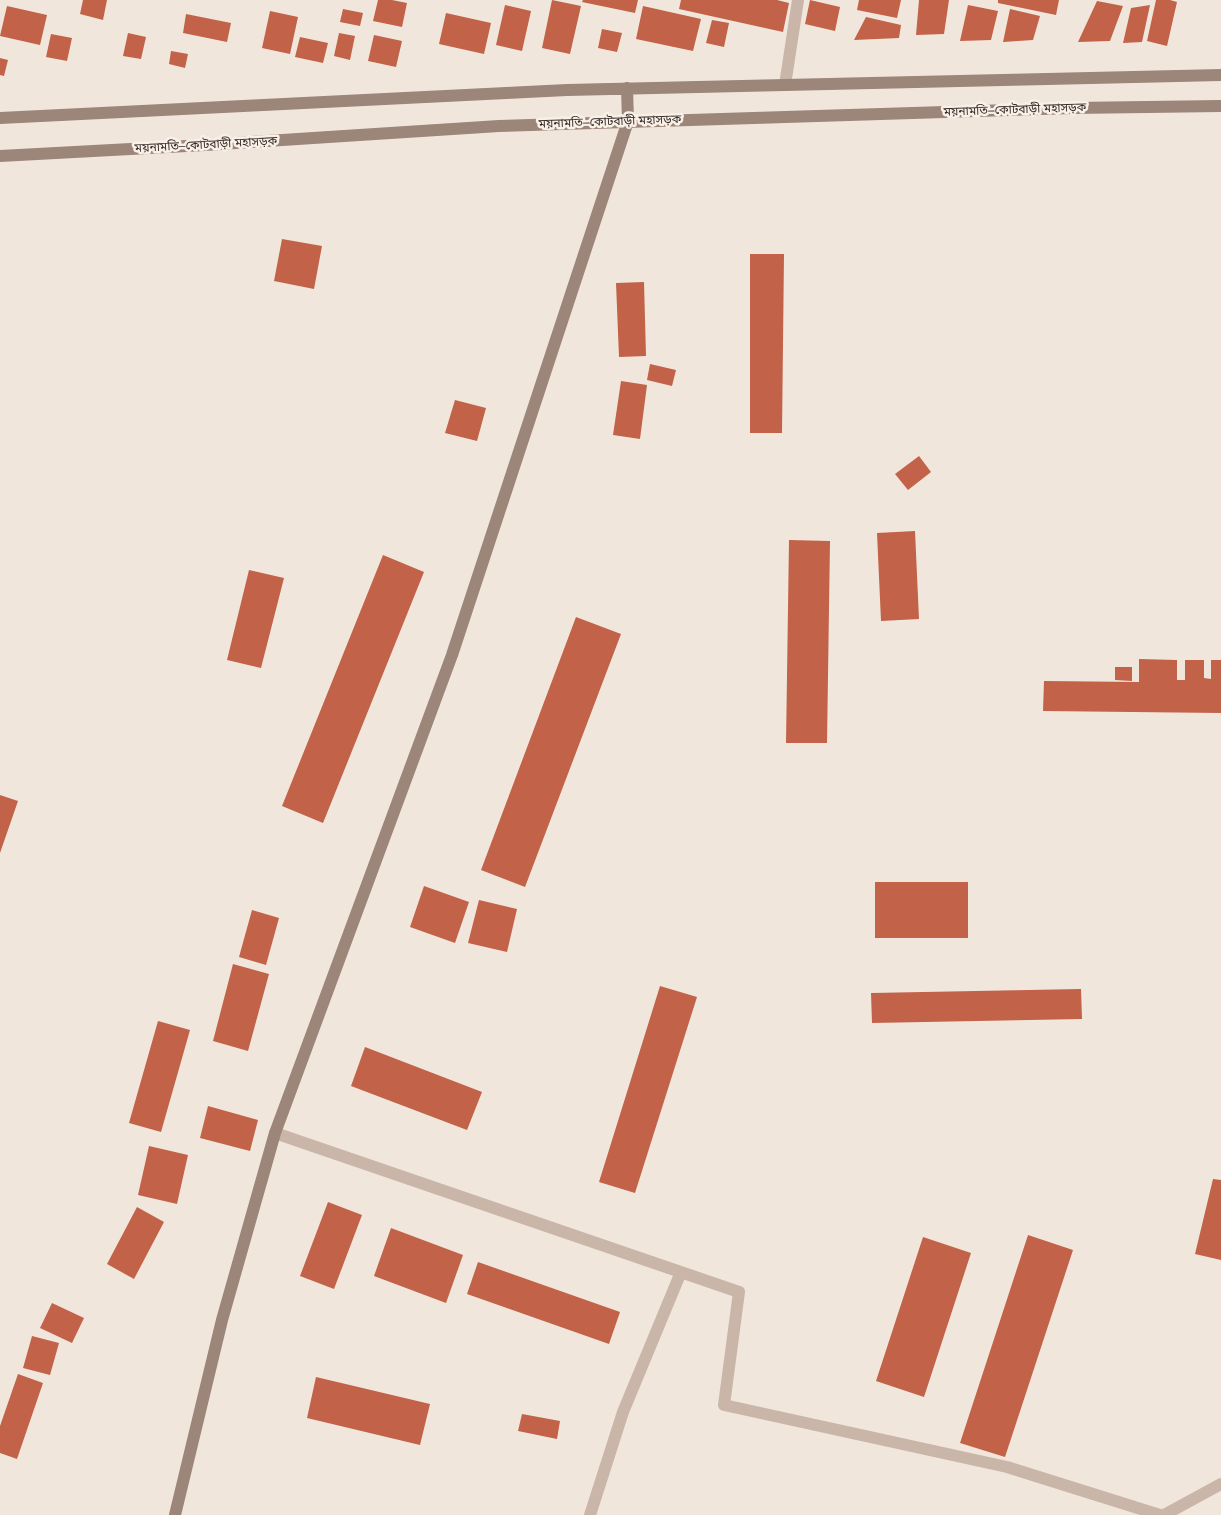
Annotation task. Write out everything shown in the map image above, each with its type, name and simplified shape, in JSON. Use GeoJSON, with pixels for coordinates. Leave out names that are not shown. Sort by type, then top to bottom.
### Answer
{"type":"FeatureCollection","features":[{"type":"Feature","properties":{"kind":"main road"},"geometry":{"type":"LineString","coordinates":[[0,118],[567,90],[1221,75]]}},
{"type":"Feature","properties":{"kind":"main road"},"geometry":{"type":"LineString","coordinates":[[175,1515],[222,1320],[275,1134],[452,655],[628,121],[627,88]]}},
{"type":"Feature","properties":{"kind":"main road","name":"ময়নামতি–কোটবাড়ী মহাসড়ক"},"geometry":{"type":"LineString","coordinates":[[0,156],[205,146],[499,126],[1062,108],[1221,106]]}},
{"type":"Feature","properties":{"kind":"street"},"geometry":{"type":"LineString","coordinates":[[785,85],[798,0]]}},
{"type":"Feature","properties":{"kind":"street"},"geometry":{"type":"LineString","coordinates":[[275,1134],[739,1292],[724,1405],[1007,1467],[1160,1515]]}},
{"type":"Feature","properties":{"kind":"street"},"geometry":{"type":"LineString","coordinates":[[590,1515],[623,1412],[681,1272]]}},
{"type":"Feature","properties":{"kind":"street"},"geometry":{"type":"LineString","coordinates":[[1164,1515],[1221,1484]]}},
{"type":"Feature","properties":{"kind":"building"},"geometry":{"type":"Polygon","coordinates":[[[83,0],[107,0],[103,20],[80,14],[83,0]]]}},
{"type":"Feature","properties":{"kind":"building"},"geometry":{"type":"Polygon","coordinates":[[[378,0],[407,3],[402,27],[373,21],[378,0]]]}},
{"type":"Feature","properties":{"kind":"building"},"geometry":{"type":"Polygon","coordinates":[[[552,0],[581,6],[570,54],[542,48],[552,0]]]}},
{"type":"Feature","properties":{"kind":"building"},"geometry":{"type":"Polygon","coordinates":[[[583,0],[638,0],[635,13],[582,2],[583,0]]]}},
{"type":"Feature","properties":{"kind":"building"},"geometry":{"type":"Polygon","coordinates":[[[681,0],[777,0],[789,3],[783,32],[679,9],[681,0]]]}},
{"type":"Feature","properties":{"kind":"building"},"geometry":{"type":"Polygon","coordinates":[[[810,0],[840,7],[835,31],[805,24],[810,0]]]}},
{"type":"Feature","properties":{"kind":"building"},"geometry":{"type":"Polygon","coordinates":[[[859,0],[901,0],[897,18],[857,10],[859,0]]]}},
{"type":"Feature","properties":{"kind":"building"},"geometry":{"type":"Polygon","coordinates":[[[919,0],[949,0],[944,34],[916,35],[919,0]]]}},
{"type":"Feature","properties":{"kind":"building"},"geometry":{"type":"Polygon","coordinates":[[[998,0],[1059,0],[1056,15],[998,3],[998,0]]]}},
{"type":"Feature","properties":{"kind":"building"},"geometry":{"type":"Polygon","coordinates":[[[1156,0],[1177,2],[1167,46],[1147,41],[1156,0]]]}},
{"type":"Feature","properties":{"kind":"building"},"geometry":{"type":"Polygon","coordinates":[[[1097,1],[1123,6],[1110,41],[1078,42],[1097,1]]]}},
{"type":"Feature","properties":{"kind":"building"},"geometry":{"type":"Polygon","coordinates":[[[505,5],[531,11],[522,51],[496,45],[505,5]]]}},
{"type":"Feature","properties":{"kind":"building"},"geometry":{"type":"Polygon","coordinates":[[[968,5],[998,11],[991,40],[960,41],[968,5]]]}},
{"type":"Feature","properties":{"kind":"building"},"geometry":{"type":"Polygon","coordinates":[[[1150,5],[1142,42],[1123,43],[1131,8],[1150,5]]]}},
{"type":"Feature","properties":{"kind":"building"},"geometry":{"type":"Polygon","coordinates":[[[7,6],[47,15],[40,45],[0,36],[7,6]]]}},
{"type":"Feature","properties":{"kind":"building"},"geometry":{"type":"Polygon","coordinates":[[[643,6],[701,19],[693,51],[636,39],[643,6]]]}},
{"type":"Feature","properties":{"kind":"building"},"geometry":{"type":"Polygon","coordinates":[[[343,9],[363,13],[360,26],[340,22],[343,9]]]}},
{"type":"Feature","properties":{"kind":"building"},"geometry":{"type":"Polygon","coordinates":[[[1010,9],[1040,16],[1033,40],[1003,42],[1010,9]]]}},
{"type":"Feature","properties":{"kind":"building"},"geometry":{"type":"Polygon","coordinates":[[[270,11],[298,17],[290,54],[262,48],[270,11]]]}},
{"type":"Feature","properties":{"kind":"building"},"geometry":{"type":"Polygon","coordinates":[[[446,13],[491,23],[484,54],[439,44],[446,13]]]}},
{"type":"Feature","properties":{"kind":"building"},"geometry":{"type":"Polygon","coordinates":[[[186,14],[231,23],[227,42],[183,33],[186,14]]]}},
{"type":"Feature","properties":{"kind":"building"},"geometry":{"type":"Polygon","coordinates":[[[866,17],[901,25],[899,38],[854,40],[866,17]]]}},
{"type":"Feature","properties":{"kind":"building"},"geometry":{"type":"Polygon","coordinates":[[[712,20],[729,23],[724,47],[706,43],[712,20]]]}},
{"type":"Feature","properties":{"kind":"building"},"geometry":{"type":"Polygon","coordinates":[[[602,29],[622,33],[617,52],[598,48],[602,29]]]}},
{"type":"Feature","properties":{"kind":"building"},"geometry":{"type":"Polygon","coordinates":[[[128,33],[146,37],[141,59],[123,56],[128,33]]]}},
{"type":"Feature","properties":{"kind":"building"},"geometry":{"type":"Polygon","coordinates":[[[339,33],[355,36],[350,60],[334,56],[339,33]]]}},
{"type":"Feature","properties":{"kind":"building"},"geometry":{"type":"Polygon","coordinates":[[[51,34],[72,38],[67,61],[46,57],[51,34]]]}},
{"type":"Feature","properties":{"kind":"building"},"geometry":{"type":"Polygon","coordinates":[[[374,35],[402,41],[396,67],[368,61],[374,35]]]}},
{"type":"Feature","properties":{"kind":"building"},"geometry":{"type":"Polygon","coordinates":[[[300,37],[328,43],[323,63],[295,57],[300,37]]]}},
{"type":"Feature","properties":{"kind":"building"},"geometry":{"type":"Polygon","coordinates":[[[171,51],[188,54],[185,68],[169,64],[171,51]]]}},
{"type":"Feature","properties":{"kind":"building"},"geometry":{"type":"Polygon","coordinates":[[[0,58],[8,60],[4,76],[0,75],[0,58]]]}},
{"type":"Feature","properties":{"kind":"building"},"geometry":{"type":"Polygon","coordinates":[[[282,239],[322,246],[314,289],[274,281],[282,239]]]}},
{"type":"Feature","properties":{"kind":"building"},"geometry":{"type":"Polygon","coordinates":[[[750,254],[784,254],[782,433],[750,433],[750,254]]]}},
{"type":"Feature","properties":{"kind":"building"},"geometry":{"type":"Polygon","coordinates":[[[644,282],[646,356],[619,357],[616,283],[644,282]]]}},
{"type":"Feature","properties":{"kind":"building"},"geometry":{"type":"Polygon","coordinates":[[[650,364],[676,370],[672,386],[647,380],[650,364]]]}},
{"type":"Feature","properties":{"kind":"building"},"geometry":{"type":"Polygon","coordinates":[[[621,381],[647,385],[640,439],[613,435],[621,381]]]}},
{"type":"Feature","properties":{"kind":"building"},"geometry":{"type":"Polygon","coordinates":[[[455,400],[486,408],[477,441],[445,433],[455,400]]]}},
{"type":"Feature","properties":{"kind":"building"},"geometry":{"type":"Polygon","coordinates":[[[919,456],[931,472],[908,490],[895,474],[919,456]]]}},
{"type":"Feature","properties":{"kind":"building"},"geometry":{"type":"Polygon","coordinates":[[[915,531],[919,619],[881,621],[877,533],[915,531]]]}},
{"type":"Feature","properties":{"kind":"building"},"geometry":{"type":"Polygon","coordinates":[[[789,540],[830,541],[827,743],[786,743],[789,540]]]}},
{"type":"Feature","properties":{"kind":"building"},"geometry":{"type":"Polygon","coordinates":[[[383,555],[424,572],[323,823],[282,806],[383,555]]]}},
{"type":"Feature","properties":{"kind":"building"},"geometry":{"type":"Polygon","coordinates":[[[249,570],[284,578],[261,668],[227,660],[249,570]]]}},
{"type":"Feature","properties":{"kind":"building"},"geometry":{"type":"Polygon","coordinates":[[[576,617],[621,634],[525,887],[481,870],[576,617]]]}},
{"type":"Feature","properties":{"kind":"building"},"geometry":{"type":"Polygon","coordinates":[[[1139,659],[1177,660],[1177,680],[1185,680],[1185,660],[1204,660],[1204,678],[1211,679],[1211,660],[1221,660],[1221,713],[1043,711],[1044,681],[1139,682],[1139,659]]]}},
{"type":"Feature","properties":{"kind":"building"},"geometry":{"type":"Polygon","coordinates":[[[1115,667],[1132,667],[1132,681],[1115,680],[1115,667]]]}},
{"type":"Feature","properties":{"kind":"building"},"geometry":{"type":"Polygon","coordinates":[[[0,795],[18,801],[0,853],[0,795]]]}},
{"type":"Feature","properties":{"kind":"building"},"geometry":{"type":"Polygon","coordinates":[[[875,882],[968,882],[968,938],[875,938],[875,882]]]}},
{"type":"Feature","properties":{"kind":"building"},"geometry":{"type":"Polygon","coordinates":[[[424,886],[469,902],[455,943],[410,927],[424,886]]]}},
{"type":"Feature","properties":{"kind":"building"},"geometry":{"type":"Polygon","coordinates":[[[479,900],[517,909],[507,952],[468,943],[479,900]]]}},
{"type":"Feature","properties":{"kind":"building"},"geometry":{"type":"Polygon","coordinates":[[[252,910],[279,918],[266,965],[239,957],[252,910]]]}},
{"type":"Feature","properties":{"kind":"building"},"geometry":{"type":"Polygon","coordinates":[[[233,964],[269,974],[248,1051],[213,1041],[233,964]]]}},
{"type":"Feature","properties":{"kind":"building"},"geometry":{"type":"Polygon","coordinates":[[[660,986],[697,997],[635,1193],[599,1182],[660,986]]]}},
{"type":"Feature","properties":{"kind":"building"},"geometry":{"type":"Polygon","coordinates":[[[1081,989],[1082,1019],[872,1023],[871,993],[1081,989]]]}},
{"type":"Feature","properties":{"kind":"building"},"geometry":{"type":"Polygon","coordinates":[[[158,1021],[190,1030],[161,1132],[129,1123],[158,1021]]]}},
{"type":"Feature","properties":{"kind":"building"},"geometry":{"type":"Polygon","coordinates":[[[365,1047],[482,1092],[467,1130],[351,1086],[365,1047]]]}},
{"type":"Feature","properties":{"kind":"building"},"geometry":{"type":"Polygon","coordinates":[[[208,1106],[258,1120],[250,1151],[200,1138],[208,1106]]]}},
{"type":"Feature","properties":{"kind":"building"},"geometry":{"type":"Polygon","coordinates":[[[149,1146],[188,1155],[177,1204],[138,1195],[149,1146]]]}},
{"type":"Feature","properties":{"kind":"building"},"geometry":{"type":"Polygon","coordinates":[[[1213,1179],[1221,1180],[1221,1260],[1195,1254],[1213,1179]]]}},
{"type":"Feature","properties":{"kind":"building"},"geometry":{"type":"Polygon","coordinates":[[[328,1202],[362,1215],[334,1289],[300,1276],[328,1202]]]}},
{"type":"Feature","properties":{"kind":"building"},"geometry":{"type":"Polygon","coordinates":[[[137,1207],[164,1222],[134,1279],[107,1264],[137,1207]]]}},
{"type":"Feature","properties":{"kind":"building"},"geometry":{"type":"Polygon","coordinates":[[[391,1228],[463,1255],[446,1303],[374,1276],[391,1228]]]}},
{"type":"Feature","properties":{"kind":"building"},"geometry":{"type":"Polygon","coordinates":[[[1028,1235],[1073,1250],[1005,1457],[960,1443],[1028,1235]]]}},
{"type":"Feature","properties":{"kind":"building"},"geometry":{"type":"Polygon","coordinates":[[[923,1237],[971,1253],[924,1397],[876,1381],[923,1237]]]}},
{"type":"Feature","properties":{"kind":"building"},"geometry":{"type":"Polygon","coordinates":[[[478,1262],[620,1312],[609,1344],[467,1294],[478,1262]]]}},
{"type":"Feature","properties":{"kind":"building"},"geometry":{"type":"Polygon","coordinates":[[[52,1303],[84,1318],[72,1343],[40,1328],[52,1303]]]}},
{"type":"Feature","properties":{"kind":"building"},"geometry":{"type":"Polygon","coordinates":[[[32,1336],[59,1343],[50,1375],[23,1368],[32,1336]]]}},
{"type":"Feature","properties":{"kind":"building"},"geometry":{"type":"Polygon","coordinates":[[[18,1374],[43,1383],[17,1459],[0,1453],[0,1426],[18,1374]]]}},
{"type":"Feature","properties":{"kind":"building"},"geometry":{"type":"Polygon","coordinates":[[[316,1377],[430,1404],[420,1445],[307,1418],[316,1377]]]}},
{"type":"Feature","properties":{"kind":"building"},"geometry":{"type":"Polygon","coordinates":[[[522,1414],[560,1421],[557,1439],[518,1431],[522,1414]]]}}]}
